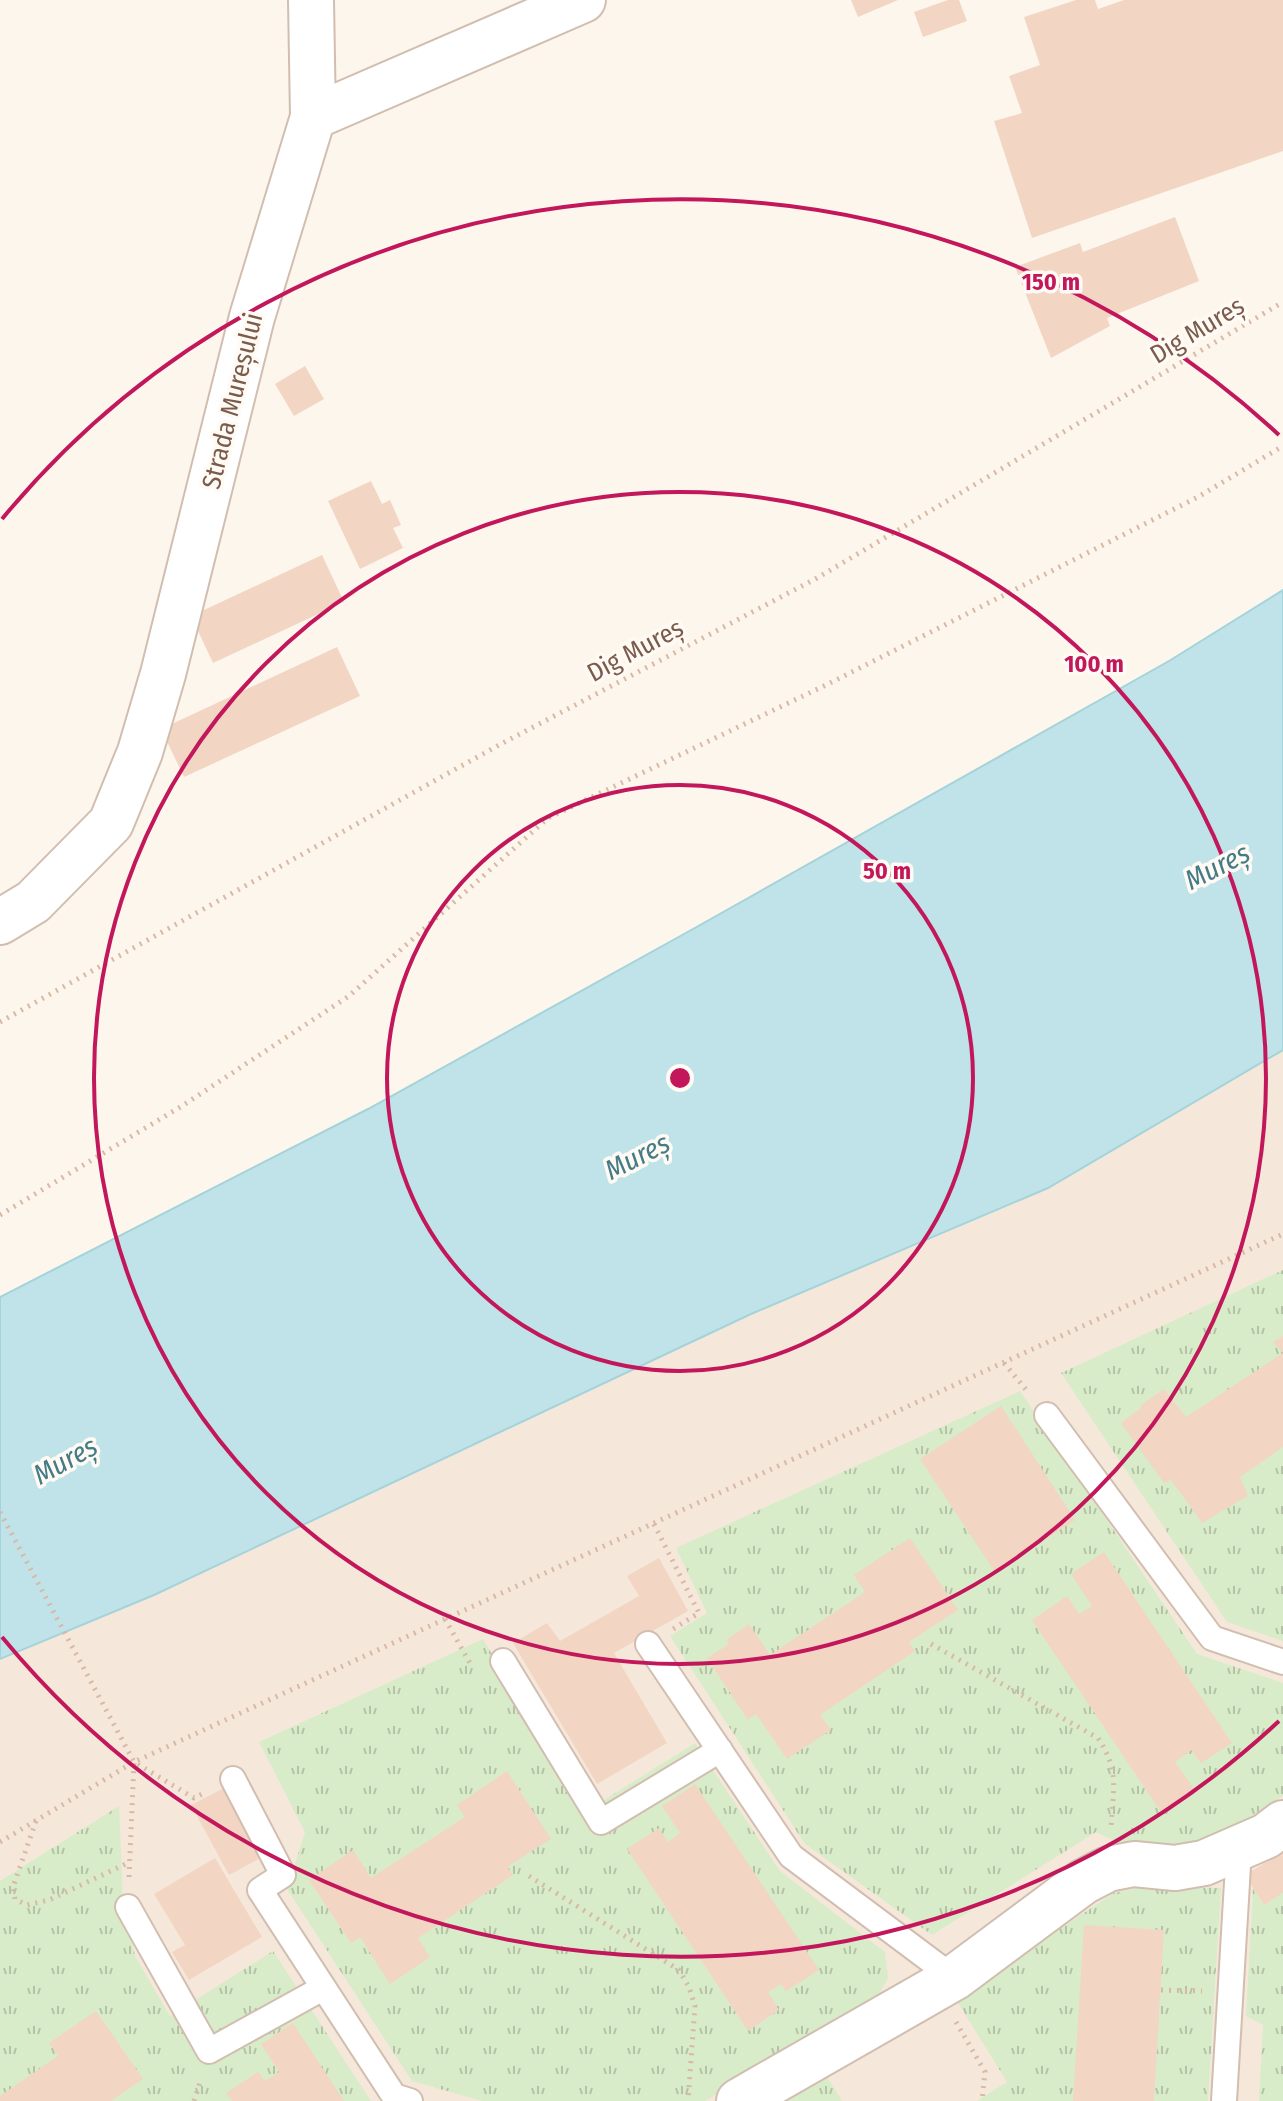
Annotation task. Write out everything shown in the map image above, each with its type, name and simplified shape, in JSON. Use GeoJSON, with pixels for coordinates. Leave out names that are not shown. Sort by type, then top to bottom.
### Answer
{"type":"FeatureCollection","features":[{"type":"Feature","properties":{"kind":"street","name":"Strada Mureșului"},"geometry":{"type":"LineString","coordinates":[[0,922],[33,902],[111,823],[140,752],[163,674],[252,317],[313,117],[311,0]]}},
{"type":"Feature","properties":{"kind":"street"},"geometry":{"type":"LineString","coordinates":[[313,117],[583,0]]}},
{"type":"Feature","properties":{"kind":"street"},"geometry":{"type":"LineString","coordinates":[[739,2101],[945,1983],[1083,1882],[1108,1869],[1134,1864],[1175,1868],[1204,1863],[1266,1836],[1283,1823]]}},
{"type":"Feature","properties":{"kind":"lane"},"geometry":{"type":"LineString","coordinates":[[1047,1415],[1212,1638],[1283,1662]]}},
{"type":"Feature","properties":{"kind":"lane"},"geometry":{"type":"LineString","coordinates":[[648,1644],[791,1856],[945,1983]]}},
{"type":"Feature","properties":{"kind":"lane"},"geometry":{"type":"LineString","coordinates":[[503,1661],[601,1822],[720,1750]]}},
{"type":"Feature","properties":{"kind":"lane"},"geometry":{"type":"LineString","coordinates":[[233,1779],[283,1875],[260,1890],[394,2096],[410,2101]]}},
{"type":"Feature","properties":{"kind":"lane"},"geometry":{"type":"LineString","coordinates":[[1224,2101],[1239,1849]]}},
{"type":"Feature","properties":{"kind":"lane"},"geometry":{"type":"LineString","coordinates":[[128,1907],[209,2051],[323,1988]]}},
{"type":"Feature","properties":{"kind":"path","name":"Dig Mureș"},"geometry":{"type":"LineString","coordinates":[[0,1022],[499,745],[817,578],[1283,302]]}},
{"type":"Feature","properties":{"kind":"path"},"geometry":{"type":"LineString","coordinates":[[0,1215],[182,1106],[349,996],[548,818],[813,692],[1143,525],[1198,497],[1283,446]]}},
{"type":"Feature","properties":{"kind":"path"},"geometry":{"type":"LineString","coordinates":[[0,1842],[134,1762],[1283,1234]]}},
{"type":"Feature","properties":{"kind":"path"},"geometry":{"type":"LineString","coordinates":[[0,1512],[134,1762],[128,1907]]}},
{"type":"Feature","properties":{"kind":"path"},"geometry":{"type":"LineString","coordinates":[[648,1644],[699,1613],[654,1524]]}},
{"type":"Feature","properties":{"kind":"path"},"geometry":{"type":"LineString","coordinates":[[445,1619],[476,1674]]}},
{"type":"Feature","properties":{"kind":"path"},"geometry":{"type":"LineString","coordinates":[[931,1644],[1098,1738],[1109,1755],[1114,1774],[1108,1869]]}},
{"type":"Feature","properties":{"kind":"path"},"geometry":{"type":"LineString","coordinates":[[134,1762],[194,1798]]}},
{"type":"Feature","properties":{"kind":"path"},"geometry":{"type":"LineString","coordinates":[[37,1819],[13,1887],[15,1899],[27,1905],[49,1900],[130,1862]]}},
{"type":"Feature","properties":{"kind":"path"},"geometry":{"type":"LineString","coordinates":[[529,1876],[679,1970],[695,2006],[688,2101]]}},
{"type":"Feature","properties":{"kind":"path"},"geometry":{"type":"LineString","coordinates":[[945,1983],[985,2072],[982,2101]]}},
{"type":"Feature","properties":{"kind":"shaded area"},"geometry":{"type":"Polygon","coordinates":[[[1283,1050],[1283,2101],[0,2101],[0,1659],[154,1595],[751,1314],[1048,1188],[1283,1050]]]}},
{"type":"Feature","properties":{"kind":"green space"},"geometry":{"type":"Polygon","coordinates":[[[1283,1270],[1283,1641],[1227,1622],[1061,1373],[1283,1270]]]}},
{"type":"Feature","properties":{"kind":"green space"},"geometry":{"type":"Polygon","coordinates":[[[1020,1391],[1197,1654],[1283,1683],[1283,1796],[1203,1847],[1134,1850],[1096,1832],[932,1935],[805,1844],[670,1636],[707,1613],[676,1548],[1020,1391]]]}},
{"type":"Feature","properties":{"kind":"green space"},"geometry":{"type":"Polygon","coordinates":[[[483,1639],[585,1812],[695,1743],[780,1871],[885,1952],[888,1978],[876,2000],[705,2101],[482,2101],[412,2081],[287,1889],[305,1832],[259,1742],[483,1639]]]}},
{"type":"Feature","properties":{"kind":"green space"},"geometry":{"type":"Polygon","coordinates":[[[119,1806],[123,1902],[135,1956],[170,2016],[273,1951],[371,2101],[0,2101],[0,1881],[119,1806]]]}},
{"type":"Feature","properties":{"kind":"green space"},"geometry":{"type":"Polygon","coordinates":[[[1148,1886],[1221,1888],[1208,2101],[977,2101],[1007,2082],[955,1998],[1114,1893],[1148,1886]]]}},
{"type":"Feature","properties":{"kind":"green space"},"geometry":{"type":"Polygon","coordinates":[[[1253,1888],[1264,1905],[1283,1893],[1283,2101],[1259,2101],[1263,2025],[1246,2016],[1253,1888]]]}},
{"type":"Feature","properties":{"kind":"green space"},"geometry":{"type":"Polygon","coordinates":[[[827,2077],[842,2101],[787,2101],[827,2077]]]}},
{"type":"Feature","properties":{"kind":"water","name":"Mureș"},"geometry":{"type":"Polygon","coordinates":[[[1283,590],[1283,1050],[1048,1188],[751,1314],[154,1595],[0,1659],[0,1297],[368,1109],[1169,661],[1283,590]]]}},
{"type":"Feature","properties":{"kind":"building"},"geometry":{"type":"Polygon","coordinates":[[[851,0],[898,0],[858,17],[851,0]]]}},
{"type":"Feature","properties":{"kind":"building"},"geometry":{"type":"Polygon","coordinates":[[[948,0],[959,0],[967,21],[923,37],[914,12],[948,0]]]}},
{"type":"Feature","properties":{"kind":"building"},"geometry":{"type":"Polygon","coordinates":[[[1076,0],[1095,0],[1098,9],[1124,0],[1283,0],[1283,151],[1032,238],[994,121],[1022,113],[1009,76],[1040,65],[1024,17],[1076,0]]]}},
{"type":"Feature","properties":{"kind":"building"},"geometry":{"type":"Polygon","coordinates":[[[1175,217],[1199,281],[1107,318],[1110,326],[1051,358],[1015,267],[1080,243],[1083,252],[1175,217]]]}},
{"type":"Feature","properties":{"kind":"building"},"geometry":{"type":"Polygon","coordinates":[[[305,366],[324,399],[294,416],[275,384],[305,366]]]}},
{"type":"Feature","properties":{"kind":"building"},"geometry":{"type":"Polygon","coordinates":[[[371,481],[382,504],[390,500],[401,525],[393,528],[403,548],[360,569],[328,501],[371,481]]]}},
{"type":"Feature","properties":{"kind":"building"},"geometry":{"type":"Polygon","coordinates":[[[322,555],[344,602],[213,663],[191,616],[322,555]]]}},
{"type":"Feature","properties":{"kind":"building"},"geometry":{"type":"Polygon","coordinates":[[[337,647],[360,696],[184,777],[161,729],[337,647]]]}},
{"type":"Feature","properties":{"kind":"building"},"geometry":{"type":"Polygon","coordinates":[[[1283,1336],[1283,1353],[1273,1342],[1283,1336]]]}},
{"type":"Feature","properties":{"kind":"building"},"geometry":{"type":"Polygon","coordinates":[[[1283,1353],[1283,1447],[1240,1477],[1248,1496],[1202,1523],[1171,1480],[1164,1483],[1121,1423],[1164,1389],[1186,1417],[1283,1353]]]}},
{"type":"Feature","properties":{"kind":"building"},"geometry":{"type":"Polygon","coordinates":[[[1001,1406],[1075,1520],[995,1572],[920,1459],[1001,1406]]]}},
{"type":"Feature","properties":{"kind":"building"},"geometry":{"type":"Polygon","coordinates":[[[910,1538],[958,1610],[909,1642],[915,1651],[820,1715],[831,1730],[787,1759],[756,1714],[748,1720],[707,1658],[729,1644],[726,1640],[749,1624],[770,1655],[865,1592],[854,1575],[910,1538]]]}},
{"type":"Feature","properties":{"kind":"building"},"geometry":{"type":"Polygon","coordinates":[[[1104,1552],[1232,1743],[1201,1763],[1191,1750],[1175,1762],[1196,1792],[1163,1815],[1032,1620],[1067,1596],[1079,1614],[1092,1606],[1071,1574],[1104,1552]]]}},
{"type":"Feature","properties":{"kind":"building"},"geometry":{"type":"Polygon","coordinates":[[[659,1558],[688,1611],[614,1653],[667,1743],[597,1784],[513,1643],[547,1623],[560,1641],[639,1596],[627,1576],[659,1558]]]}},
{"type":"Feature","properties":{"kind":"building"},"geometry":{"type":"Polygon","coordinates":[[[507,1771],[551,1839],[507,1867],[513,1875],[418,1938],[430,1957],[390,1984],[360,1937],[351,1943],[309,1880],[353,1850],[371,1878],[465,1817],[457,1805],[507,1771]]]}},
{"type":"Feature","properties":{"kind":"building"},"geometry":{"type":"Polygon","coordinates":[[[695,1784],[819,1970],[786,1991],[781,1984],[768,1992],[779,2010],[748,2031],[627,1849],[659,1828],[668,1842],[680,1833],[662,1806],[695,1784]]]}},
{"type":"Feature","properties":{"kind":"building"},"geometry":{"type":"Polygon","coordinates":[[[228,1786],[266,1855],[229,1875],[191,1805],[228,1786]]]}},
{"type":"Feature","properties":{"kind":"building"},"geometry":{"type":"Polygon","coordinates":[[[1283,1852],[1283,1893],[1264,1905],[1245,1875],[1283,1852]]]}},
{"type":"Feature","properties":{"kind":"building"},"geometry":{"type":"Polygon","coordinates":[[[215,1858],[262,1937],[189,1980],[172,1952],[185,1945],[154,1894],[215,1858]]]}},
{"type":"Feature","properties":{"kind":"building"},"geometry":{"type":"Polygon","coordinates":[[[1084,1925],[1164,1930],[1154,2101],[1073,2101],[1084,1925]]]}},
{"type":"Feature","properties":{"kind":"building"},"geometry":{"type":"Polygon","coordinates":[[[96,2011],[143,2079],[111,2101],[0,2101],[0,2096],[58,2056],[49,2043],[96,2011]]]}},
{"type":"Feature","properties":{"kind":"building"},"geometry":{"type":"Polygon","coordinates":[[[293,2023],[344,2101],[232,2101],[226,2093],[258,2072],[265,2081],[279,2072],[261,2044],[293,2023]]]}}]}
